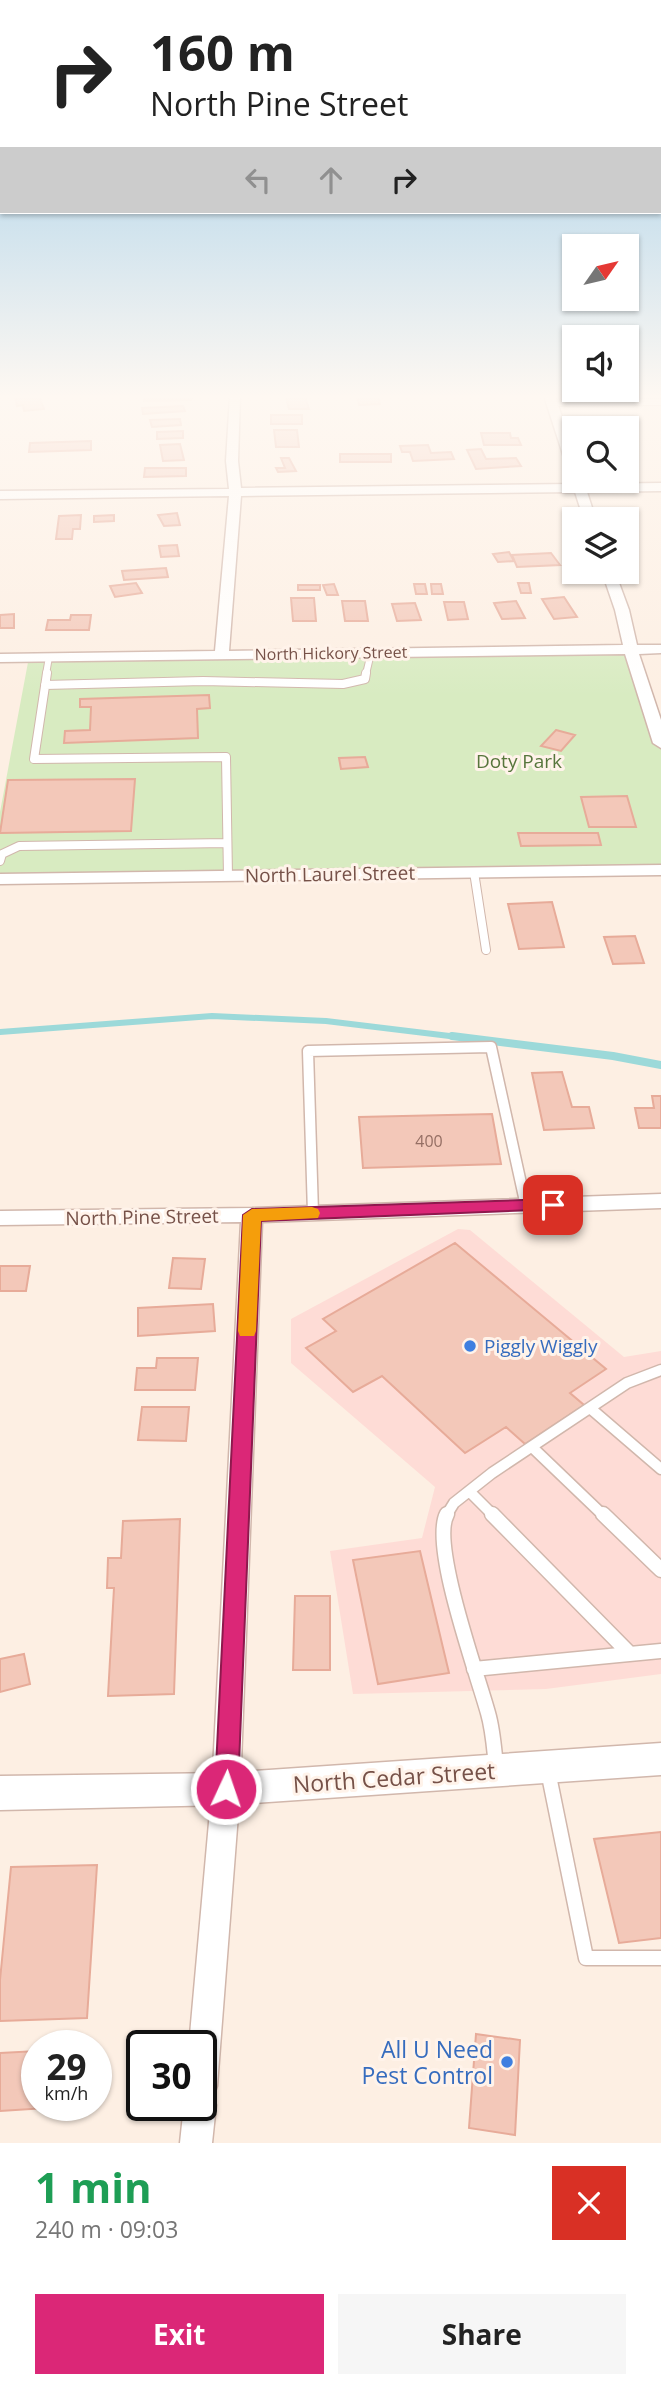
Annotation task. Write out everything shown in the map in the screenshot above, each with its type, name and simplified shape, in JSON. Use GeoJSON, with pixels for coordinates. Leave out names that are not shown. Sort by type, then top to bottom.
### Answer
{"type":"FeatureCollection","features":[{"type":"Feature","properties":{"kind":"street"},"geometry":{"type":"LineString","coordinates":[[222,655],[235,496]]}},
{"type":"Feature","properties":{"kind":"street"},"geometry":{"type":"LineString","coordinates":[[612,584],[622,610],[631,649],[661,743]]}},
{"type":"Feature","properties":{"kind":"street","name":"North Hickory Street"},"geometry":{"type":"LineString","coordinates":[[0,658],[661,649]]}},
{"type":"Feature","properties":{"kind":"street","name":"North Laurel Street"},"geometry":{"type":"LineString","coordinates":[[0,879],[661,870]]}},
{"type":"Feature","properties":{"kind":"street","name":"North Pine Street"},"geometry":{"type":"LineString","coordinates":[[0,1219],[252,1215],[661,1201]]}},
{"type":"Feature","properties":{"kind":"street"},"geometry":{"type":"LineString","coordinates":[[206,2030],[226,1789],[252,1215]]}},
{"type":"Feature","properties":{"kind":"street","name":"North Cedar Street"},"geometry":{"type":"LineString","coordinates":[[0,1793],[226,1789],[661,1759]]}},
{"type":"Feature","properties":{"kind":"street"},"geometry":{"type":"LineString","coordinates":[[196,2143],[198,2121]]}},
{"type":"Feature","properties":{"kind":"lane"},"geometry":{"type":"LineString","coordinates":[[45,685],[203,681],[343,684],[365,678],[371,653]]}},
{"type":"Feature","properties":{"kind":"lane"},"geometry":{"type":"LineString","coordinates":[[49,657],[34,759],[226,757],[228,876]]}},
{"type":"Feature","properties":{"kind":"lane"},"geometry":{"type":"LineString","coordinates":[[0,861],[2,854],[19,846],[227,843]]}},
{"type":"Feature","properties":{"kind":"lane"},"geometry":{"type":"LineString","coordinates":[[474,873],[485,950]]}},
{"type":"Feature","properties":{"kind":"lane"},"geometry":{"type":"LineString","coordinates":[[313,1213],[308,1051],[491,1047],[526,1206]]}},
{"type":"Feature","properties":{"kind":"lane"},"geometry":{"type":"LineString","coordinates":[[496,1770],[488,1715],[443,1542],[444,1520],[454,1503],[532,1447],[627,1383],[659,1372]]}},
{"type":"Feature","properties":{"kind":"lane"},"geometry":{"type":"LineString","coordinates":[[590,1408],[661,1469]]}},
{"type":"Feature","properties":{"kind":"lane"},"geometry":{"type":"LineString","coordinates":[[532,1447],[661,1570]]}},
{"type":"Feature","properties":{"kind":"lane"},"geometry":{"type":"LineString","coordinates":[[469,1491],[630,1654]]}},
{"type":"Feature","properties":{"kind":"lane"},"geometry":{"type":"LineString","coordinates":[[474,1669],[661,1651]]}},
{"type":"Feature","properties":{"kind":"lane"},"geometry":{"type":"LineString","coordinates":[[547,1767],[586,1958],[661,1958]]}},
{"type":"Feature","properties":{"kind":"shaded area"},"geometry":{"type":"Polygon","coordinates":[[[458,1229],[470,1230],[624,1357],[661,1351],[661,1674],[546,1689],[353,1694],[330,1551],[422,1538],[435,1487],[291,1363],[291,1319],[458,1229]]]}},
{"type":"Feature","properties":{"kind":"green space","name":"Doty Park"},"geometry":{"type":"Polygon","coordinates":[[[631,649],[661,746],[661,870],[0,879],[0,812],[29,657],[631,649]]]}},
{"type":"Feature","properties":{"kind":"building"},"geometry":{"type":"Polygon","coordinates":[[[177,513],[180,525],[164,526],[158,515],[177,513]]]}},
{"type":"Feature","properties":{"kind":"building"},"geometry":{"type":"Polygon","coordinates":[[[81,515],[80,529],[73,529],[72,539],[56,539],[59,516],[81,515]]]}},
{"type":"Feature","properties":{"kind":"building"},"geometry":{"type":"Polygon","coordinates":[[[114,515],[114,521],[94,522],[94,516],[114,515]]]}},
{"type":"Feature","properties":{"kind":"building"},"geometry":{"type":"Polygon","coordinates":[[[177,545],[179,556],[161,557],[159,546],[177,545]]]}},
{"type":"Feature","properties":{"kind":"building"},"geometry":{"type":"Polygon","coordinates":[[[509,552],[514,561],[498,562],[493,554],[509,552]]]}},
{"type":"Feature","properties":{"kind":"building"},"geometry":{"type":"Polygon","coordinates":[[[551,553],[560,565],[517,567],[512,555],[551,553]]]}},
{"type":"Feature","properties":{"kind":"building"},"geometry":{"type":"Polygon","coordinates":[[[166,568],[168,577],[124,580],[122,571],[166,568]]]}},
{"type":"Feature","properties":{"kind":"building"},"geometry":{"type":"Polygon","coordinates":[[[136,583],[142,593],[115,597],[110,586],[136,583]]]}},
{"type":"Feature","properties":{"kind":"building"},"geometry":{"type":"Polygon","coordinates":[[[518,583],[529,583],[531,593],[521,593],[518,583]]]}},
{"type":"Feature","properties":{"kind":"building"},"geometry":{"type":"Polygon","coordinates":[[[334,584],[338,595],[327,595],[323,585],[334,584]]]}},
{"type":"Feature","properties":{"kind":"building"},"geometry":{"type":"Polygon","coordinates":[[[414,584],[425,584],[427,594],[416,594],[414,584]]]}},
{"type":"Feature","properties":{"kind":"building"},"geometry":{"type":"Polygon","coordinates":[[[431,584],[441,584],[443,594],[432,594],[431,584]]]}},
{"type":"Feature","properties":{"kind":"building"},"geometry":{"type":"Polygon","coordinates":[[[298,585],[320,585],[320,590],[298,590],[298,585]]]}},
{"type":"Feature","properties":{"kind":"building"},"geometry":{"type":"Polygon","coordinates":[[[564,597],[577,617],[554,619],[542,599],[564,597]]]}},
{"type":"Feature","properties":{"kind":"building"},"geometry":{"type":"Polygon","coordinates":[[[291,598],[314,598],[316,621],[293,621],[291,598]]]}},
{"type":"Feature","properties":{"kind":"building"},"geometry":{"type":"Polygon","coordinates":[[[342,601],[365,601],[368,621],[345,621],[342,601]]]}},
{"type":"Feature","properties":{"kind":"building"},"geometry":{"type":"Polygon","coordinates":[[[516,601],[525,618],[502,619],[494,603],[516,601]]]}},
{"type":"Feature","properties":{"kind":"building"},"geometry":{"type":"Polygon","coordinates":[[[444,602],[464,602],[468,619],[448,620],[444,602]]]}},
{"type":"Feature","properties":{"kind":"building"},"geometry":{"type":"Polygon","coordinates":[[[415,603],[421,620],[397,621],[392,604],[415,603]]]}},
{"type":"Feature","properties":{"kind":"building"},"geometry":{"type":"Polygon","coordinates":[[[14,614],[14,628],[0,628],[0,615],[14,614]]]}},
{"type":"Feature","properties":{"kind":"building"},"geometry":{"type":"Polygon","coordinates":[[[71,615],[91,615],[89,630],[46,630],[48,620],[70,620],[71,615]]]}},
{"type":"Feature","properties":{"kind":"building"},"geometry":{"type":"Polygon","coordinates":[[[209,695],[210,708],[197,709],[198,738],[64,743],[65,731],[90,730],[91,707],[80,707],[80,699],[209,695]]]}},
{"type":"Feature","properties":{"kind":"building"},"geometry":{"type":"Polygon","coordinates":[[[556,730],[575,735],[561,751],[541,746],[556,730]]]}},
{"type":"Feature","properties":{"kind":"building"},"geometry":{"type":"Polygon","coordinates":[[[365,757],[368,767],[341,769],[339,758],[365,757]]]}},
{"type":"Feature","properties":{"kind":"building"},"geometry":{"type":"Polygon","coordinates":[[[135,779],[131,831],[0,833],[8,780],[135,779]]]}},
{"type":"Feature","properties":{"kind":"building"},"geometry":{"type":"Polygon","coordinates":[[[627,796],[636,827],[589,827],[581,797],[627,796]]]}},
{"type":"Feature","properties":{"kind":"building"},"geometry":{"type":"Polygon","coordinates":[[[518,833],[598,833],[601,845],[521,846],[518,833]]]}},
{"type":"Feature","properties":{"kind":"building"},"geometry":{"type":"Polygon","coordinates":[[[552,902],[564,947],[519,949],[508,904],[552,902]]]}},
{"type":"Feature","properties":{"kind":"building"},"geometry":{"type":"Polygon","coordinates":[[[635,936],[644,963],[613,964],[604,937],[635,936]]]}},
{"type":"Feature","properties":{"kind":"building"},"geometry":{"type":"Polygon","coordinates":[[[562,1072],[572,1107],[589,1107],[594,1128],[544,1130],[532,1073],[562,1072]]]}},
{"type":"Feature","properties":{"kind":"building"},"geometry":{"type":"Polygon","coordinates":[[[652,1096],[661,1096],[661,1128],[639,1128],[635,1108],[654,1108],[652,1096]]]}},
{"type":"Feature","properties":{"kind":"building"},"geometry":{"type":"Polygon","coordinates":[[[492,1114],[501,1164],[363,1168],[359,1117],[492,1114]]]}},
{"type":"Feature","properties":{"kind":"building"},"geometry":{"type":"Polygon","coordinates":[[[455,1243],[606,1369],[570,1393],[584,1405],[525,1444],[506,1427],[465,1453],[382,1376],[353,1392],[306,1348],[336,1331],[323,1319],[455,1243]]]}},
{"type":"Feature","properties":{"kind":"building"},"geometry":{"type":"Polygon","coordinates":[[[173,1258],[205,1259],[201,1289],[169,1288],[173,1258]]]}},
{"type":"Feature","properties":{"kind":"building"},"geometry":{"type":"Polygon","coordinates":[[[0,1266],[30,1266],[26,1291],[0,1291],[0,1266]]]}},
{"type":"Feature","properties":{"kind":"building"},"geometry":{"type":"Polygon","coordinates":[[[213,1304],[215,1331],[138,1336],[138,1308],[213,1304]]]}},
{"type":"Feature","properties":{"kind":"building"},"geometry":{"type":"Polygon","coordinates":[[[157,1358],[198,1358],[195,1390],[135,1390],[137,1368],[156,1368],[157,1358]]]}},
{"type":"Feature","properties":{"kind":"building"},"geometry":{"type":"Polygon","coordinates":[[[142,1407],[189,1407],[186,1441],[138,1440],[142,1407]]]}},
{"type":"Feature","properties":{"kind":"building"},"geometry":{"type":"Polygon","coordinates":[[[180,1519],[174,1694],[108,1696],[114,1588],[107,1588],[108,1558],[121,1558],[123,1521],[180,1519]]]}},
{"type":"Feature","properties":{"kind":"building"},"geometry":{"type":"Polygon","coordinates":[[[420,1551],[449,1673],[378,1684],[353,1560],[420,1551]]]}},
{"type":"Feature","properties":{"kind":"building"},"geometry":{"type":"Polygon","coordinates":[[[295,1596],[330,1596],[330,1670],[293,1670],[295,1596]]]}},
{"type":"Feature","properties":{"kind":"building"},"geometry":{"type":"Polygon","coordinates":[[[24,1654],[30,1684],[0,1692],[0,1659],[24,1654]]]}},
{"type":"Feature","properties":{"kind":"building"},"geometry":{"type":"Polygon","coordinates":[[[661,1832],[661,1938],[619,1943],[594,1839],[661,1832]]]}},
{"type":"Feature","properties":{"kind":"building"},"geometry":{"type":"Polygon","coordinates":[[[97,1865],[87,2018],[0,2021],[0,1980],[11,1867],[97,1865]]]}},
{"type":"Feature","properties":{"kind":"building"},"geometry":{"type":"Polygon","coordinates":[[[476,2034],[520,2040],[515,2135],[469,2128],[476,2034]]]}},
{"type":"Feature","properties":{"kind":"building"},"geometry":{"type":"Polygon","coordinates":[[[21,2052],[21,2110],[0,2111],[0,2053],[21,2052]]]}},
{"type":"Feature","properties":{"kind":"waterway"},"geometry":{"type":"LineString","coordinates":[[0,1032],[212,1016],[326,1021],[466,1038]]}},
{"type":"Feature","properties":{"kind":"waterway"},"geometry":{"type":"LineString","coordinates":[[452,1036],[613,1056],[661,1065]]}},
{"type":"Feature","properties":{"kind":"slow traffic"},"geometry":{"type":"LineString","coordinates":[[247,1331],[252,1215],[312,1213]]}},
{"type":"Feature","properties":{"kind":"place","name":"Piggly Wiggly"},"geometry":{"type":"Point","coordinates":[470,1346]}},
{"type":"Feature","properties":{"kind":"place","name":"All U Need Pest Control"},"geometry":{"type":"Point","coordinates":[507,2062]}},
{"type":"Feature","properties":{"kind":"route"},"geometry":{"type":"LineString","coordinates":[[226,1789],[252,1215],[553,1205]]}}]}
